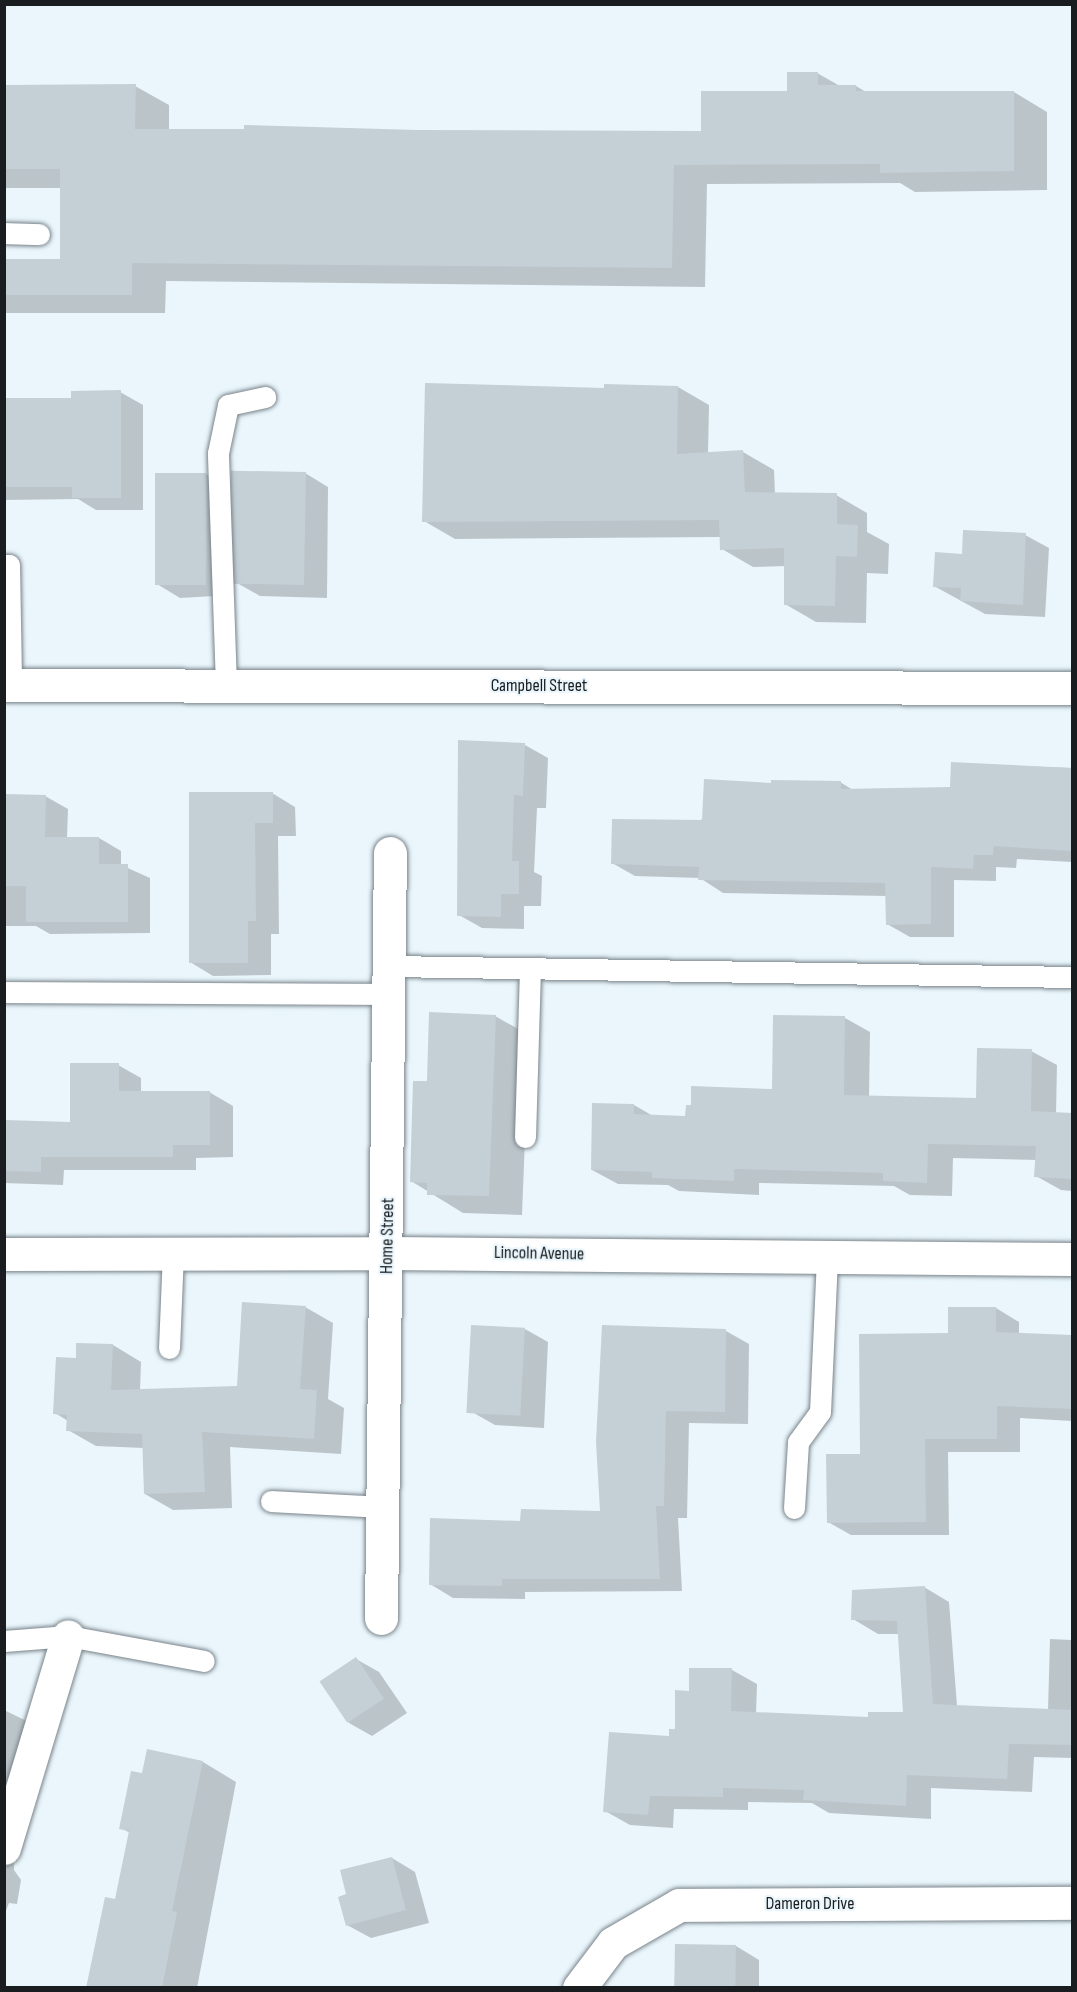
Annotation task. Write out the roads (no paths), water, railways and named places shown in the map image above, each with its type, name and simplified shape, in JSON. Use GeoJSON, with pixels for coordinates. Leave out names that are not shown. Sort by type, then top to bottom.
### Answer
{"type":"FeatureCollection","features":[{"type":"Feature","properties":{"kind":"street","name":"Campbell Street"},"geometry":{"type":"LineString","coordinates":[[8,685],[1072,688]]}},
{"type":"Feature","properties":{"kind":"street","name":"Home Street"},"geometry":{"type":"LineString","coordinates":[[381,1618],[388,1252],[390,853]]}},
{"type":"Feature","properties":{"kind":"street","name":"Lincoln Avenue"},"geometry":{"type":"LineString","coordinates":[[4,1254],[388,1252],[1072,1259]]}},
{"type":"Feature","properties":{"kind":"street"},"geometry":{"type":"LineString","coordinates":[[4,1848],[68,1636]]}},
{"type":"Feature","properties":{"kind":"street","name":"Dameron Drive"},"geometry":{"type":"LineString","coordinates":[[579,1988],[613,1943],[679,1905],[1072,1903]]}},
{"type":"Feature","properties":{"kind":"lane"},"geometry":{"type":"LineString","coordinates":[[4,233],[39,234]]}},
{"type":"Feature","properties":{"kind":"lane"},"geometry":{"type":"LineString","coordinates":[[226,685],[218,453],[228,405],[265,397]]}},
{"type":"Feature","properties":{"kind":"lane"},"geometry":{"type":"LineString","coordinates":[[4,565],[9,565],[8,685]]}},
{"type":"Feature","properties":{"kind":"lane"},"geometry":{"type":"LineString","coordinates":[[525,1137],[530,969]]}},
{"type":"Feature","properties":{"kind":"lane"},"geometry":{"type":"LineString","coordinates":[[4,992],[389,980],[530,969],[1072,977]]}},
{"type":"Feature","properties":{"kind":"lane"},"geometry":{"type":"LineString","coordinates":[[170,1348],[173,1253]]}},
{"type":"Feature","properties":{"kind":"lane"},"geometry":{"type":"LineString","coordinates":[[794,1508],[798,1442],[820,1412],[827,1257]]}},
{"type":"Feature","properties":{"kind":"lane"},"geometry":{"type":"LineString","coordinates":[[271,1501],[382,1507]]}},
{"type":"Feature","properties":{"kind":"lane"},"geometry":{"type":"LineString","coordinates":[[4,1641],[68,1636],[204,1661]]}}]}
